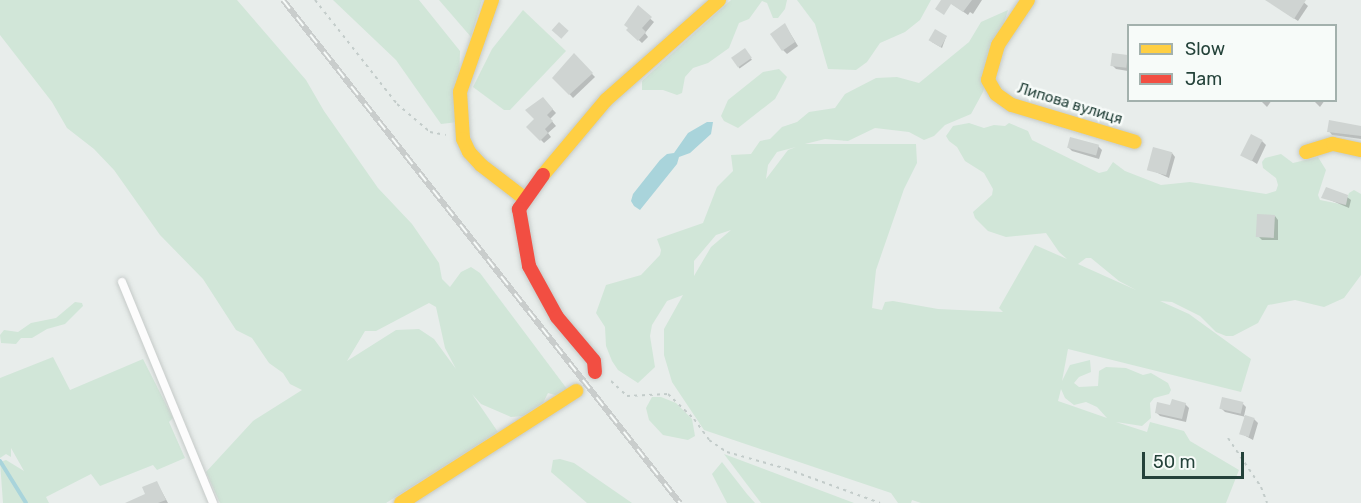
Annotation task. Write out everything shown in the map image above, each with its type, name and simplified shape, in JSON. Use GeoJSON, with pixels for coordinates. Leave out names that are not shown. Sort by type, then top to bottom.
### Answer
{"type":"FeatureCollection","features":[{"type":"Feature","properties":{"kind":"street"},"geometry":{"type":"LineString","coordinates":[[492,0],[460,92],[464,139],[469,152],[481,165],[525,198]]}},
{"type":"Feature","properties":{"kind":"street"},"geometry":{"type":"LineString","coordinates":[[595,372],[594,361],[557,317],[529,266],[520,227],[519,209],[525,198],[606,100],[719,0]]}},
{"type":"Feature","properties":{"kind":"street","name":"Липова вулиця"},"geometry":{"type":"LineString","coordinates":[[1028,0],[998,45],[988,80],[996,94],[1012,105],[1135,142]]}},
{"type":"Feature","properties":{"kind":"street"},"geometry":{"type":"LineString","coordinates":[[1306,152],[1333,144],[1361,150]]}},
{"type":"Feature","properties":{"kind":"street"},"geometry":{"type":"LineString","coordinates":[[401,503],[576,391]]}},
{"type":"Feature","properties":{"kind":"lane"},"geometry":{"type":"LineString","coordinates":[[122,282],[213,503]]}},
{"type":"Feature","properties":{"kind":"path"},"geometry":{"type":"LineString","coordinates":[[315,0],[397,104],[430,132],[464,139]]}},
{"type":"Feature","properties":{"kind":"path"},"geometry":{"type":"LineString","coordinates":[[595,372],[608,378],[627,396],[668,394],[694,419],[709,440],[727,452],[787,469],[880,503]]}},
{"type":"Feature","properties":{"kind":"path"},"geometry":{"type":"LineString","coordinates":[[1228,438],[1261,488],[1267,503]]}},
{"type":"Feature","properties":{"kind":"green space"},"geometry":{"type":"Polygon","coordinates":[[[0,0],[237,0],[306,80],[324,111],[378,188],[412,224],[439,263],[442,279],[450,287],[461,272],[471,267],[480,273],[567,389],[559,396],[548,393],[543,403],[523,416],[511,417],[481,404],[472,394],[498,432],[386,503],[220,503],[206,472],[253,421],[302,390],[290,384],[283,373],[269,363],[252,338],[236,330],[203,279],[160,235],[114,170],[94,149],[67,128],[52,102],[0,35],[0,0]],[[429,303],[376,331],[365,331],[347,361],[396,330],[419,329],[434,339],[456,369],[445,348],[436,307],[429,303]]]}},
{"type":"Feature","properties":{"kind":"green space"},"geometry":{"type":"Polygon","coordinates":[[[333,0],[419,0],[460,51],[458,122],[441,124],[396,60],[333,0]]]}},
{"type":"Feature","properties":{"kind":"green space"},"geometry":{"type":"Polygon","coordinates":[[[439,0],[482,0],[471,37],[439,0]]]}},
{"type":"Feature","properties":{"kind":"green space"},"geometry":{"type":"Polygon","coordinates":[[[731,0],[787,0],[785,9],[778,18],[773,18],[767,3],[762,1],[749,19],[739,23],[729,48],[708,63],[693,68],[685,77],[682,93],[677,95],[663,90],[642,90],[642,81],[731,0]]]}},
{"type":"Feature","properties":{"kind":"green space"},"geometry":{"type":"Polygon","coordinates":[[[797,0],[931,0],[920,20],[905,32],[880,43],[867,62],[856,70],[828,69],[815,24],[797,0]]]}},
{"type":"Feature","properties":{"kind":"green space"},"geometry":{"type":"Polygon","coordinates":[[[523,10],[566,51],[510,110],[504,110],[473,87],[492,49],[523,10]]]}},
{"type":"Feature","properties":{"kind":"green space"},"geometry":{"type":"Polygon","coordinates":[[[1008,10],[983,92],[971,114],[945,125],[934,136],[924,140],[909,132],[875,128],[848,141],[825,139],[805,144],[916,144],[917,163],[904,189],[876,270],[872,308],[882,310],[885,302],[893,301],[938,309],[1003,312],[999,308],[1035,245],[1067,259],[1059,252],[1046,233],[1006,237],[988,231],[975,218],[973,212],[992,195],[993,189],[984,173],[965,161],[957,147],[949,141],[946,136],[953,126],[969,123],[984,128],[994,125],[1005,126],[1009,123],[1028,131],[1032,140],[1099,173],[1107,171],[1113,162],[1125,171],[1161,185],[1190,182],[1266,194],[1276,191],[1278,185],[1276,178],[1263,168],[1262,162],[1265,158],[1281,154],[1293,163],[1318,157],[1326,170],[1318,195],[1320,200],[1345,205],[1349,193],[1354,190],[1361,194],[1361,275],[1344,298],[1324,307],[1295,300],[1268,305],[1258,323],[1233,336],[1216,332],[1200,316],[1172,302],[1160,301],[1189,314],[1251,359],[1241,392],[1068,349],[1062,381],[1070,365],[1090,360],[1091,372],[1079,377],[1074,383],[1079,387],[1098,386],[1099,371],[1106,367],[1126,368],[1143,375],[1151,373],[1168,383],[1171,390],[1169,394],[1154,398],[1150,403],[1151,418],[1142,426],[1116,422],[1147,432],[1150,422],[1184,431],[1190,441],[1239,470],[1226,503],[921,503],[912,500],[911,503],[898,503],[891,493],[704,430],[672,382],[664,355],[664,329],[683,295],[667,301],[652,325],[650,336],[655,367],[638,383],[618,370],[612,361],[606,346],[605,327],[596,313],[606,285],[641,275],[660,255],[661,250],[657,239],[703,223],[717,187],[733,171],[731,155],[751,154],[760,141],[770,139],[782,127],[797,122],[809,112],[835,108],[845,94],[876,78],[897,77],[919,83],[969,42],[981,22],[1008,10]],[[796,147],[777,152],[768,165],[766,179],[788,150],[796,147]],[[731,230],[716,235],[694,261],[694,276],[711,247],[731,230]],[[1086,258],[1078,264],[1136,290],[1119,281],[1091,258],[1086,258]],[[1061,389],[1058,401],[1107,418],[1097,407],[1086,402],[1074,405],[1065,398],[1061,389]]]}},
{"type":"Feature","properties":{"kind":"green space"},"geometry":{"type":"Polygon","coordinates":[[[779,69],[787,77],[775,99],[738,128],[724,121],[721,116],[728,100],[763,72],[779,69]]]}},
{"type":"Feature","properties":{"kind":"green space"},"geometry":{"type":"Polygon","coordinates":[[[75,302],[82,303],[83,306],[65,324],[47,329],[32,338],[21,338],[16,344],[1,343],[0,335],[4,330],[18,332],[31,323],[56,318],[75,302]]]}},
{"type":"Feature","properties":{"kind":"green space"},"geometry":{"type":"Polygon","coordinates":[[[53,357],[70,390],[143,359],[173,418],[169,422],[185,458],[157,470],[153,465],[100,486],[91,474],[46,497],[49,503],[3,503],[0,462],[6,460],[24,471],[11,448],[11,457],[6,454],[0,458],[0,378],[53,357]]]}},
{"type":"Feature","properties":{"kind":"green space"},"geometry":{"type":"Polygon","coordinates":[[[652,397],[661,397],[676,403],[692,419],[695,436],[688,440],[663,435],[649,420],[646,408],[652,397]]]}},
{"type":"Feature","properties":{"kind":"green space"},"geometry":{"type":"Polygon","coordinates":[[[724,454],[854,503],[761,503],[724,454]]]}},
{"type":"Feature","properties":{"kind":"green space"},"geometry":{"type":"Polygon","coordinates":[[[560,459],[574,463],[632,503],[587,503],[551,472],[553,460],[560,459]]]}},
{"type":"Feature","properties":{"kind":"green space"},"geometry":{"type":"Polygon","coordinates":[[[722,462],[755,503],[727,503],[712,474],[722,462]]]}},
{"type":"Feature","properties":{"kind":"water"},"geometry":{"type":"Polygon","coordinates":[[[707,122],[713,122],[711,134],[690,153],[679,157],[677,164],[640,210],[634,206],[631,201],[633,194],[660,160],[667,154],[674,153],[688,133],[707,122]]]}},
{"type":"Feature","properties":{"kind":"building"},"geometry":{"type":"Polygon","coordinates":[[[941,0],[972,0],[963,12],[951,4],[944,15],[935,9],[941,0]]]}},
{"type":"Feature","properties":{"kind":"building"},"geometry":{"type":"Polygon","coordinates":[[[1265,0],[1306,0],[1294,19],[1265,0]]]}},
{"type":"Feature","properties":{"kind":"building"},"geometry":{"type":"Polygon","coordinates":[[[638,5],[652,17],[642,28],[646,32],[638,41],[624,25],[638,5]]]}},
{"type":"Feature","properties":{"kind":"building"},"geometry":{"type":"Polygon","coordinates":[[[559,22],[569,31],[561,39],[552,30],[559,22]]]}},
{"type":"Feature","properties":{"kind":"building"},"geometry":{"type":"Polygon","coordinates":[[[785,23],[795,42],[782,51],[770,34],[785,23]]]}},
{"type":"Feature","properties":{"kind":"building"},"geometry":{"type":"Polygon","coordinates":[[[935,29],[947,36],[941,47],[928,40],[935,29]]]}},
{"type":"Feature","properties":{"kind":"building"},"geometry":{"type":"Polygon","coordinates":[[[745,48],[752,58],[738,68],[731,58],[745,48]]]}},
{"type":"Feature","properties":{"kind":"building"},"geometry":{"type":"Polygon","coordinates":[[[574,53],[593,73],[569,95],[552,78],[574,53]]]}},
{"type":"Feature","properties":{"kind":"building"},"geometry":{"type":"Polygon","coordinates":[[[1112,53],[1127,55],[1126,68],[1110,66],[1112,53]]]}},
{"type":"Feature","properties":{"kind":"building"},"geometry":{"type":"Polygon","coordinates":[[[543,97],[553,109],[547,115],[553,121],[545,129],[548,133],[540,141],[526,127],[534,119],[525,110],[543,97]]]}},
{"type":"Feature","properties":{"kind":"building"},"geometry":{"type":"Polygon","coordinates":[[[1329,120],[1361,126],[1361,136],[1327,132],[1329,120]]]}},
{"type":"Feature","properties":{"kind":"building"},"geometry":{"type":"Polygon","coordinates":[[[1251,134],[1263,140],[1252,161],[1240,155],[1251,134]]]}},
{"type":"Feature","properties":{"kind":"building"},"geometry":{"type":"Polygon","coordinates":[[[1070,137],[1099,145],[1096,155],[1067,148],[1070,137]]]}},
{"type":"Feature","properties":{"kind":"building"},"geometry":{"type":"Polygon","coordinates":[[[1153,147],[1172,152],[1166,175],[1147,170],[1153,147]]]}},
{"type":"Feature","properties":{"kind":"building"},"geometry":{"type":"Polygon","coordinates":[[[1326,187],[1348,195],[1346,205],[1321,198],[1326,187]]]}},
{"type":"Feature","properties":{"kind":"building"},"geometry":{"type":"Polygon","coordinates":[[[1257,214],[1275,215],[1274,238],[1256,237],[1257,214]]]}},
{"type":"Feature","properties":{"kind":"building"},"geometry":{"type":"Polygon","coordinates":[[[1222,397],[1243,402],[1241,414],[1219,409],[1222,397]]]}},
{"type":"Feature","properties":{"kind":"building"},"geometry":{"type":"Polygon","coordinates":[[[1172,399],[1186,403],[1182,419],[1155,413],[1157,402],[1170,405],[1172,399]]]}},
{"type":"Feature","properties":{"kind":"building"},"geometry":{"type":"Polygon","coordinates":[[[1245,415],[1255,418],[1249,437],[1239,434],[1245,415]]]}},
{"type":"Feature","properties":{"kind":"building"},"geometry":{"type":"Polygon","coordinates":[[[157,481],[166,500],[158,503],[125,503],[145,494],[142,487],[157,481]]]}},
{"type":"Feature","properties":{"kind":"waterway"},"geometry":{"type":"LineString","coordinates":[[0,461],[26,503]]}},
{"type":"Feature","properties":{"kind":"railway"},"geometry":{"type":"LineString","coordinates":[[283,0],[680,503]]}},
{"type":"Feature","properties":{"kind":"traffic: slow"},"geometry":{"type":"LineString","coordinates":[[492,0],[460,92],[463,139],[469,152],[481,165],[524,198]]}},
{"type":"Feature","properties":{"kind":"traffic: slow"},"geometry":{"type":"LineString","coordinates":[[543,175],[606,100],[719,0]]}},
{"type":"Feature","properties":{"kind":"traffic: slow"},"geometry":{"type":"LineString","coordinates":[[1028,0],[998,45],[988,80],[996,94],[1012,105],[1135,142]]}},
{"type":"Feature","properties":{"kind":"traffic: slow"},"geometry":{"type":"LineString","coordinates":[[1306,152],[1333,144],[1361,150]]}},
{"type":"Feature","properties":{"kind":"traffic: slow"},"geometry":{"type":"LineString","coordinates":[[401,503],[576,391]]}},
{"type":"Feature","properties":{"kind":"traffic: jam"},"geometry":{"type":"LineString","coordinates":[[543,175],[519,209],[529,266],[557,317],[594,361],[595,372]]}}]}
